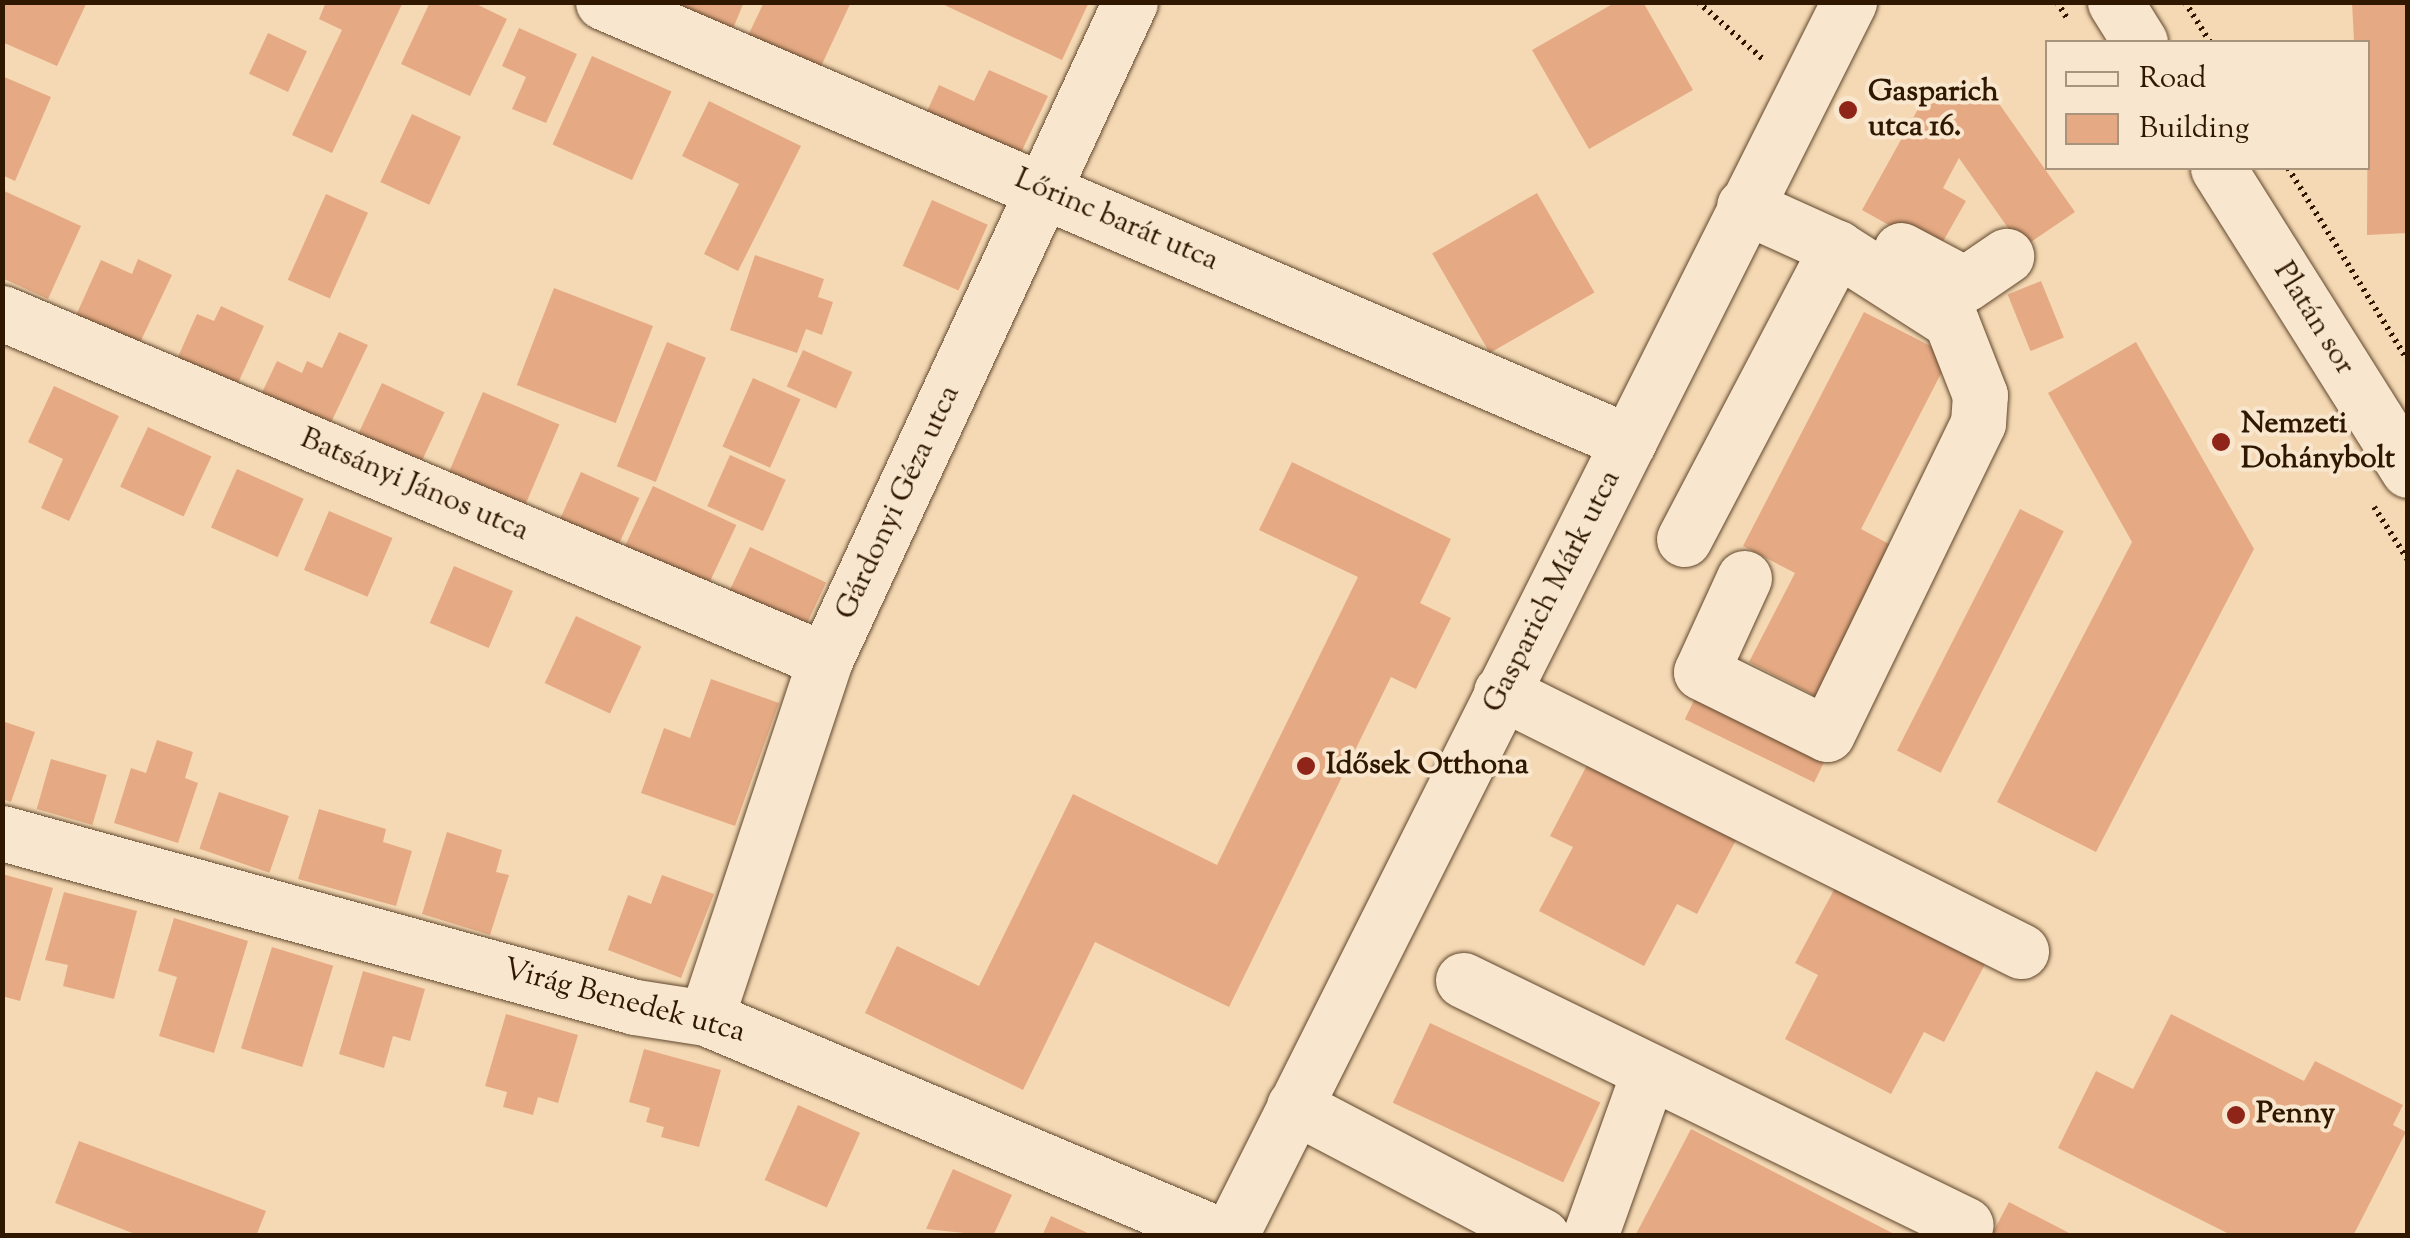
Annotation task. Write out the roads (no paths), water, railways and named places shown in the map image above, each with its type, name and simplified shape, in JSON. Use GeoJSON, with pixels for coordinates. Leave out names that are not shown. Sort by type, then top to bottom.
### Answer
{"type":"FeatureCollection","features":[{"type":"Feature","properties":{"kind":"street","name":"Lőrinc barát utca"},"geometry":{"type":"LineString","coordinates":[[602,2],[1629,442]]}},
{"type":"Feature","properties":{"kind":"street","name":"Gárdonyi Géza utca"},"geometry":{"type":"LineString","coordinates":[[706,1018],[825,660],[1130,2]]}},
{"type":"Feature","properties":{"kind":"street","name":"Gasparich Márk utca"},"geometry":{"type":"LineString","coordinates":[[1230,1236],[1849,2]]}},
{"type":"Feature","properties":{"kind":"street"},"geometry":{"type":"LineString","coordinates":[[2115,2],[2139,40]]}},
{"type":"Feature","properties":{"kind":"street","name":"Platán sor"},"geometry":{"type":"LineString","coordinates":[[2219,170],[2408,470]]}},
{"type":"Feature","properties":{"kind":"street"},"geometry":{"type":"LineString","coordinates":[[1744,206],[1815,238],[1951,321],[1980,395],[1978,424],[1827,734],[1701,672],[1744,578]]}},
{"type":"Feature","properties":{"kind":"street"},"geometry":{"type":"LineString","coordinates":[[1684,539],[1815,238],[1831,213],[1964,284],[2006,256]]}},
{"type":"Feature","properties":{"kind":"street","name":"Batsányi János utca"},"geometry":{"type":"LineString","coordinates":[[2,312],[825,660]]}},
{"type":"Feature","properties":{"kind":"street"},"geometry":{"type":"LineString","coordinates":[[1502,692],[2021,951]]}},
{"type":"Feature","properties":{"kind":"street","name":"Virág Benedek utca"},"geometry":{"type":"LineString","coordinates":[[2,832],[635,1007],[706,1018],[1222,1236]]}},
{"type":"Feature","properties":{"kind":"street"},"geometry":{"type":"LineString","coordinates":[[1462,980],[1966,1225]]}},
{"type":"Feature","properties":{"kind":"street"},"geometry":{"type":"LineString","coordinates":[[1590,1236],[1649,1071]]}},
{"type":"Feature","properties":{"kind":"street"},"geometry":{"type":"LineString","coordinates":[[1294,1106],[1542,1236]]}},
{"type":"Feature","properties":{"kind":"place","name":"Gasparich utca 16."},"geometry":{"type":"Point","coordinates":[1848,110]}},
{"type":"Feature","properties":{"kind":"place","name":"Nemzeti Dohánybolt"},"geometry":{"type":"Point","coordinates":[2221,442]}},
{"type":"Feature","properties":{"kind":"place","name":"Idősek Otthona"},"geometry":{"type":"Point","coordinates":[1306,766]}},
{"type":"Feature","properties":{"kind":"place","name":"Penny"},"geometry":{"type":"Point","coordinates":[2236,1115]}}]}
